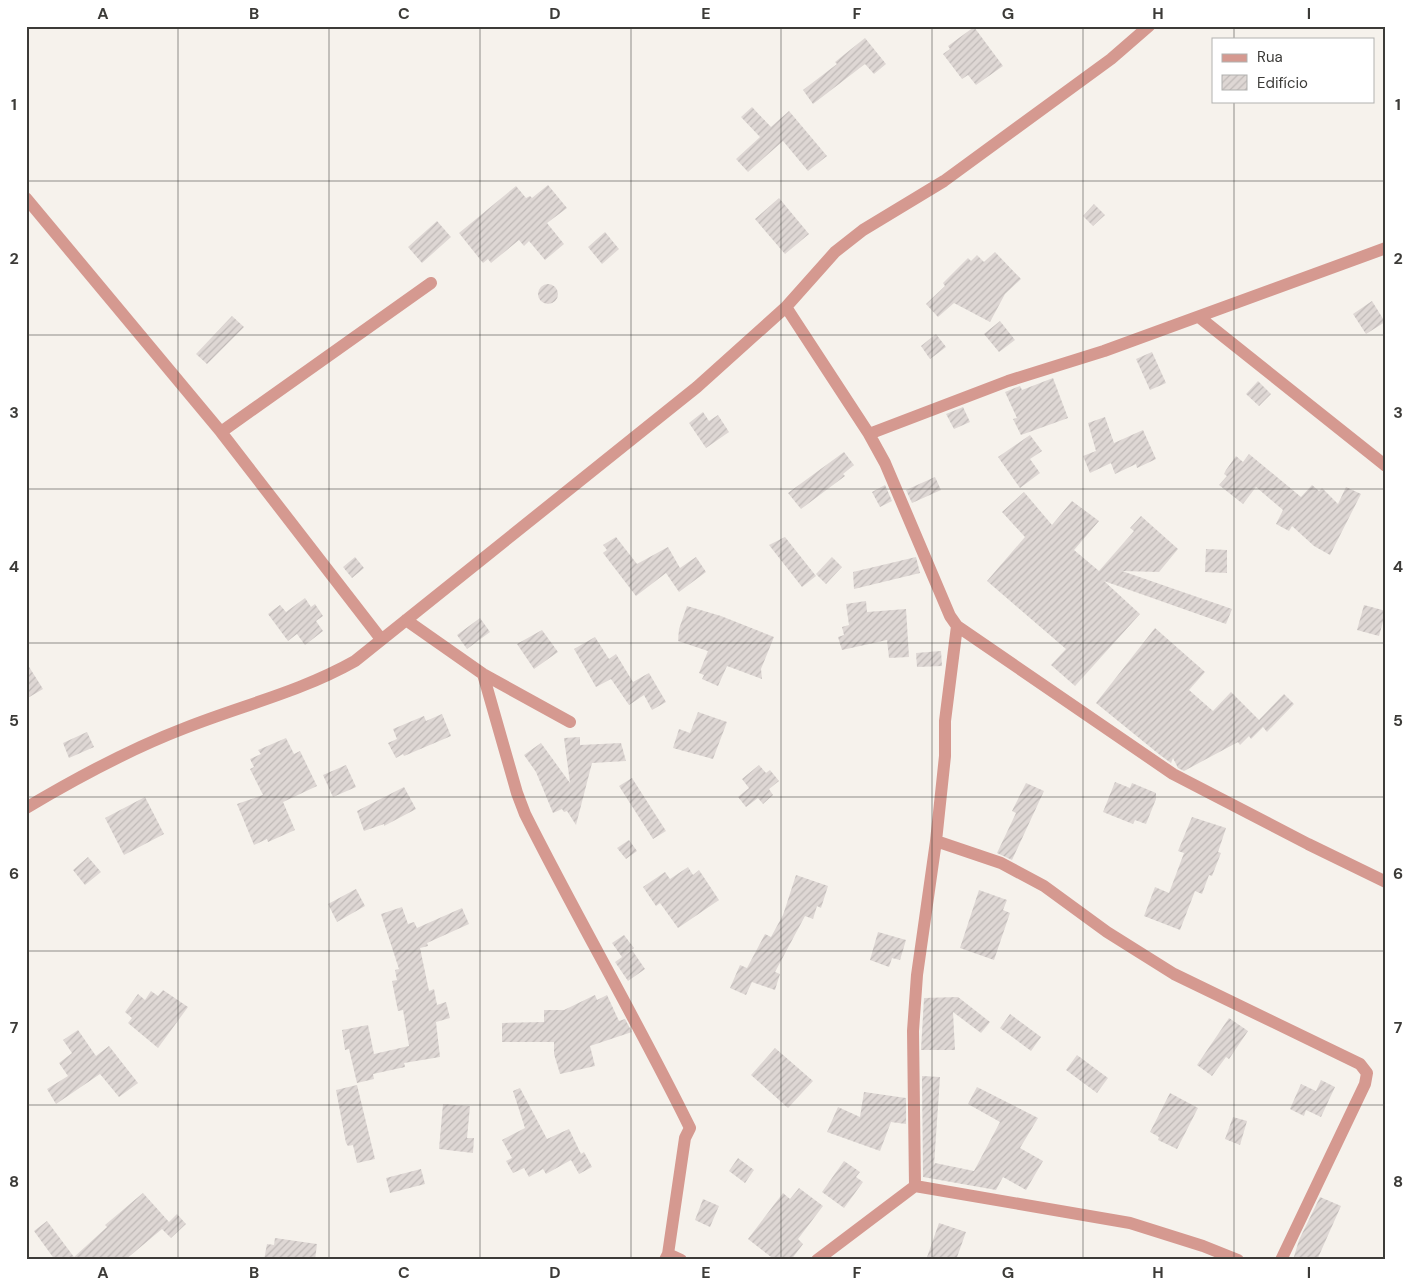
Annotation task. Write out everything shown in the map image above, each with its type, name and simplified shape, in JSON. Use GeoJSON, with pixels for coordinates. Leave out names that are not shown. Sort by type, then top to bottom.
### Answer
{"type":"FeatureCollection","features":[{"type":"Feature","properties":{"kind":"street"},"geometry":{"type":"LineString","coordinates":[[26,808],[128,752],[186,727],[297,689],[354,661],[697,387],[786,307],[835,252],[863,230],[944,182],[1111,59],[1149,26]]}},
{"type":"Feature","properties":{"kind":"street"},"geometry":{"type":"LineString","coordinates":[[26,198],[221,432],[381,639]]}},
{"type":"Feature","properties":{"kind":"street"},"geometry":{"type":"LineString","coordinates":[[870,434],[1008,381],[1104,351],[1386,248]]}},
{"type":"Feature","properties":{"kind":"street"},"geometry":{"type":"LineString","coordinates":[[221,432],[431,283]]}},
{"type":"Feature","properties":{"kind":"street"},"geometry":{"type":"LineString","coordinates":[[786,307],[870,434],[885,464],[950,616],[957,626],[1173,774],[1267,824],[1386,882]]}},
{"type":"Feature","properties":{"kind":"street"},"geometry":{"type":"LineString","coordinates":[[1199,317],[1386,466]]}},
{"type":"Feature","properties":{"kind":"street"},"geometry":{"type":"LineString","coordinates":[[406,620],[483,674],[570,722]]}},
{"type":"Feature","properties":{"kind":"street"},"geometry":{"type":"LineString","coordinates":[[915,1186],[914,1022],[918,966],[936,841],[945,756],[944,721],[957,626]]}},
{"type":"Feature","properties":{"kind":"street"},"geometry":{"type":"LineString","coordinates":[[483,674],[517,793],[525,814],[591,944],[656,1058],[690,1128],[685,1138],[666,1257],[682,1260]]}},
{"type":"Feature","properties":{"kind":"street"},"geometry":{"type":"LineString","coordinates":[[936,841],[1001,863],[1044,886],[1107,932],[1174,974],[1360,1064],[1367,1073],[1366,1084],[1281,1260]]}},
{"type":"Feature","properties":{"kind":"street"},"geometry":{"type":"LineString","coordinates":[[817,1260],[915,1186],[1130,1223],[1203,1246],[1238,1260]]}},
{"type":"Feature","properties":{"kind":"building"},"geometry":{"type":"Polygon","coordinates":[[[974,27],[1003,66],[976,85],[968,75],[962,79],[943,54],[950,49],[948,46],[974,27]]]}},
{"type":"Feature","properties":{"kind":"building"},"geometry":{"type":"Polygon","coordinates":[[[865,38],[886,64],[874,74],[865,64],[813,104],[803,90],[837,64],[835,62],[865,38]]]}},
{"type":"Feature","properties":{"kind":"building"},"geometry":{"type":"Polygon","coordinates":[[[752,107],[771,127],[789,111],[827,156],[808,171],[783,141],[748,172],[736,159],[760,137],[741,117],[752,107]]]}},
{"type":"Feature","properties":{"kind":"building"},"geometry":{"type":"Polygon","coordinates":[[[548,185],[567,208],[547,223],[564,244],[545,260],[529,241],[524,246],[519,240],[491,263],[488,259],[483,263],[459,233],[516,186],[526,198],[530,196],[532,198],[548,185]]]}},
{"type":"Feature","properties":{"kind":"building"},"geometry":{"type":"Polygon","coordinates":[[[779,198],[809,234],[785,254],[755,219],[779,198]]]}},
{"type":"Feature","properties":{"kind":"building"},"geometry":{"type":"Polygon","coordinates":[[[1094,204],[1105,215],[1093,226],[1083,216],[1094,204]]]}},
{"type":"Feature","properties":{"kind":"building"},"geometry":{"type":"Polygon","coordinates":[[[437,221],[451,237],[422,263],[408,247],[437,221]]]}},
{"type":"Feature","properties":{"kind":"building"},"geometry":{"type":"Polygon","coordinates":[[[605,232],[619,249],[602,264],[588,247],[605,232]]]}},
{"type":"Feature","properties":{"kind":"building"},"geometry":{"type":"Polygon","coordinates":[[[995,252],[1021,279],[1005,294],[990,322],[954,303],[938,317],[926,304],[945,286],[943,283],[968,258],[971,261],[977,255],[984,262],[995,252]]]}},
{"type":"Feature","properties":{"kind":"building"},"geometry":{"type":"Polygon","coordinates":[[[548,284],[555,287],[558,294],[555,301],[548,304],[541,301],[538,294],[541,287],[548,284]]]}},
{"type":"Feature","properties":{"kind":"building"},"geometry":{"type":"Polygon","coordinates":[[[1372,301],[1385,322],[1366,334],[1353,314],[1372,301]]]}},
{"type":"Feature","properties":{"kind":"building"},"geometry":{"type":"Polygon","coordinates":[[[232,316],[244,327],[207,364],[196,354],[232,316]]]}},
{"type":"Feature","properties":{"kind":"building"},"geometry":{"type":"Polygon","coordinates":[[[1000,321],[1015,340],[999,352],[984,334],[1000,321]]]}},
{"type":"Feature","properties":{"kind":"building"},"geometry":{"type":"Polygon","coordinates":[[[936,334],[946,347],[930,359],[921,346],[936,334]]]}},
{"type":"Feature","properties":{"kind":"building"},"geometry":{"type":"Polygon","coordinates":[[[1152,352],[1166,383],[1150,390],[1136,359],[1152,352]]]}},
{"type":"Feature","properties":{"kind":"building"},"geometry":{"type":"Polygon","coordinates":[[[1053,378],[1068,418],[1021,435],[1013,419],[1017,418],[1005,392],[1020,386],[1022,390],[1053,378]]]}},
{"type":"Feature","properties":{"kind":"building"},"geometry":{"type":"Polygon","coordinates":[[[1258,381],[1271,394],[1259,406],[1246,394],[1258,381]]]}},
{"type":"Feature","properties":{"kind":"building"},"geometry":{"type":"Polygon","coordinates":[[[963,407],[970,422],[954,429],[946,414],[963,407]]]}},
{"type":"Feature","properties":{"kind":"building"},"geometry":{"type":"Polygon","coordinates":[[[703,412],[709,421],[718,415],[729,432],[706,448],[689,423],[703,412]]]}},
{"type":"Feature","properties":{"kind":"building"},"geometry":{"type":"Polygon","coordinates":[[[1105,417],[1114,443],[1143,430],[1156,459],[1137,468],[1136,464],[1115,474],[1111,463],[1090,473],[1083,456],[1096,451],[1088,423],[1105,417]]]}},
{"type":"Feature","properties":{"kind":"building"},"geometry":{"type":"Polygon","coordinates":[[[1030,435],[1042,451],[1030,459],[1040,473],[1020,488],[998,457],[1030,435]]]}},
{"type":"Feature","properties":{"kind":"building"},"geometry":{"type":"Polygon","coordinates":[[[844,452],[854,465],[843,474],[845,476],[801,509],[788,493],[844,452]]]}},
{"type":"Feature","properties":{"kind":"building"},"geometry":{"type":"Polygon","coordinates":[[[1249,454],[1301,497],[1312,485],[1319,491],[1322,488],[1338,504],[1346,487],[1361,494],[1330,555],[1314,546],[1292,526],[1289,531],[1276,524],[1283,510],[1256,487],[1243,504],[1219,485],[1227,476],[1224,474],[1236,456],[1243,462],[1249,454]]]}},
{"type":"Feature","properties":{"kind":"building"},"geometry":{"type":"Polygon","coordinates":[[[935,477],[941,490],[912,503],[906,490],[935,477]]]}},
{"type":"Feature","properties":{"kind":"building"},"geometry":{"type":"Polygon","coordinates":[[[885,485],[892,501],[880,507],[872,492],[885,485]]]}},
{"type":"Feature","properties":{"kind":"building"},"geometry":{"type":"Polygon","coordinates":[[[1024,492],[1052,525],[1072,501],[1099,521],[1074,550],[1099,571],[1134,531],[1130,528],[1141,516],[1178,549],[1159,572],[1122,571],[1232,609],[1226,624],[1104,581],[1140,614],[1075,686],[1051,665],[1066,649],[987,581],[1025,537],[1002,512],[1024,492]]]}},
{"type":"Feature","properties":{"kind":"building"},"geometry":{"type":"Polygon","coordinates":[[[616,537],[637,564],[668,547],[680,568],[696,557],[706,572],[679,592],[666,573],[636,596],[603,553],[607,550],[603,545],[616,537]]]}},
{"type":"Feature","properties":{"kind":"building"},"geometry":{"type":"Polygon","coordinates":[[[785,537],[816,576],[802,587],[769,545],[785,537]]]}},
{"type":"Feature","properties":{"kind":"building"},"geometry":{"type":"Polygon","coordinates":[[[1206,549],[1227,550],[1227,573],[1205,572],[1206,549]]]}},
{"type":"Feature","properties":{"kind":"building"},"geometry":{"type":"Polygon","coordinates":[[[355,557],[364,568],[352,578],[343,567],[355,557]]]}},
{"type":"Feature","properties":{"kind":"building"},"geometry":{"type":"Polygon","coordinates":[[[832,557],[842,567],[826,584],[816,574],[832,557]]]}},
{"type":"Feature","properties":{"kind":"building"},"geometry":{"type":"Polygon","coordinates":[[[916,557],[920,573],[854,589],[853,572],[916,557]]]}},
{"type":"Feature","properties":{"kind":"building"},"geometry":{"type":"Polygon","coordinates":[[[305,598],[311,607],[315,604],[323,616],[316,621],[323,631],[305,645],[297,634],[288,641],[268,614],[280,605],[286,612],[305,598]]]}},
{"type":"Feature","properties":{"kind":"building"},"geometry":{"type":"Polygon","coordinates":[[[866,601],[867,612],[906,609],[909,657],[889,658],[887,640],[842,650],[838,637],[844,635],[842,627],[849,625],[846,604],[866,601]]]}},
{"type":"Feature","properties":{"kind":"building"},"geometry":{"type":"Polygon","coordinates":[[[1364,605],[1386,611],[1379,636],[1357,630],[1364,605]]]}},
{"type":"Feature","properties":{"kind":"building"},"geometry":{"type":"Polygon","coordinates":[[[687,606],[721,616],[774,637],[761,669],[762,679],[727,666],[718,686],[702,679],[704,675],[699,673],[708,651],[678,641],[679,629],[687,606]]]}},
{"type":"Feature","properties":{"kind":"building"},"geometry":{"type":"Polygon","coordinates":[[[480,618],[490,632],[467,649],[457,635],[480,618]]]}},
{"type":"Feature","properties":{"kind":"building"},"geometry":{"type":"Polygon","coordinates":[[[1155,628],[1205,672],[1189,690],[1213,711],[1231,692],[1259,720],[1284,694],[1294,704],[1267,732],[1263,727],[1251,739],[1249,736],[1240,745],[1238,742],[1184,771],[1178,768],[1173,758],[1171,763],[1096,703],[1155,628]]]}},
{"type":"Feature","properties":{"kind":"building"},"geometry":{"type":"Polygon","coordinates":[[[542,630],[558,652],[534,669],[517,644],[542,630]]]}},
{"type":"Feature","properties":{"kind":"building"},"geometry":{"type":"Polygon","coordinates":[[[595,637],[609,659],[616,654],[633,682],[649,673],[666,702],[652,710],[644,695],[629,705],[611,679],[596,687],[574,649],[595,637]]]}},
{"type":"Feature","properties":{"kind":"building"},"geometry":{"type":"Polygon","coordinates":[[[941,651],[942,666],[917,667],[916,653],[941,651]]]}},
{"type":"Feature","properties":{"kind":"building"},"geometry":{"type":"Polygon","coordinates":[[[26,662],[43,689],[26,699],[26,662]]]}},
{"type":"Feature","properties":{"kind":"building"},"geometry":{"type":"Polygon","coordinates":[[[698,712],[727,722],[713,759],[673,748],[679,729],[690,733],[698,712]]]}},
{"type":"Feature","properties":{"kind":"building"},"geometry":{"type":"Polygon","coordinates":[[[442,714],[451,736],[396,758],[388,743],[397,739],[393,729],[424,716],[426,721],[442,714]]]}},
{"type":"Feature","properties":{"kind":"building"},"geometry":{"type":"Polygon","coordinates":[[[87,732],[94,747],[69,758],[63,743],[87,732]]]}},
{"type":"Feature","properties":{"kind":"building"},"geometry":{"type":"Polygon","coordinates":[[[580,737],[580,745],[621,743],[626,761],[592,763],[576,825],[567,811],[564,812],[562,809],[553,813],[536,772],[524,755],[541,743],[570,783],[564,738],[580,737]]]}},
{"type":"Feature","properties":{"kind":"building"},"geometry":{"type":"Polygon","coordinates":[[[286,738],[294,754],[300,751],[317,786],[283,802],[295,830],[268,842],[267,839],[254,845],[237,804],[263,795],[250,769],[254,767],[250,759],[261,754],[258,750],[286,738]]]}},
{"type":"Feature","properties":{"kind":"building"},"geometry":{"type":"Polygon","coordinates":[[[346,765],[356,787],[333,797],[323,775],[346,765]]]}},
{"type":"Feature","properties":{"kind":"building"},"geometry":{"type":"Polygon","coordinates":[[[759,765],[766,773],[770,770],[779,781],[769,789],[773,795],[763,804],[758,798],[746,807],[738,797],[749,788],[742,779],[759,765]]]}},
{"type":"Feature","properties":{"kind":"building"},"geometry":{"type":"Polygon","coordinates":[[[632,778],[666,831],[653,839],[619,786],[632,778]]]}},
{"type":"Feature","properties":{"kind":"building"},"geometry":{"type":"Polygon","coordinates":[[[1115,782],[1130,788],[1132,783],[1156,793],[1156,799],[1146,824],[1135,820],[1133,824],[1103,812],[1115,782]]]}},
{"type":"Feature","properties":{"kind":"building"},"geometry":{"type":"Polygon","coordinates":[[[1026,783],[1044,791],[1012,860],[997,853],[1016,813],[1012,811],[1026,783]]]}},
{"type":"Feature","properties":{"kind":"building"},"geometry":{"type":"Polygon","coordinates":[[[404,787],[416,809],[384,826],[384,824],[364,831],[357,811],[404,787]]]}},
{"type":"Feature","properties":{"kind":"building"},"geometry":{"type":"Polygon","coordinates":[[[145,797],[164,834],[124,855],[105,818],[145,797]]]}},
{"type":"Feature","properties":{"kind":"building"},"geometry":{"type":"Polygon","coordinates":[[[1192,817],[1226,828],[1218,852],[1221,853],[1212,876],[1209,875],[1202,894],[1195,891],[1180,930],[1144,916],[1155,887],[1169,893],[1184,853],[1178,851],[1192,817]]]}},
{"type":"Feature","properties":{"kind":"building"},"geometry":{"type":"Polygon","coordinates":[[[629,840],[637,851],[626,859],[617,848],[629,840]]]}},
{"type":"Feature","properties":{"kind":"building"},"geometry":{"type":"Polygon","coordinates":[[[88,857],[101,872],[85,885],[73,870],[88,857]]]}},
{"type":"Feature","properties":{"kind":"building"},"geometry":{"type":"Polygon","coordinates":[[[688,867],[693,875],[699,870],[719,900],[678,928],[660,903],[656,906],[643,887],[665,872],[670,879],[688,867]]]}},
{"type":"Feature","properties":{"kind":"building"},"geometry":{"type":"Polygon","coordinates":[[[796,875],[828,886],[821,908],[817,906],[813,919],[805,916],[775,972],[780,974],[775,990],[752,982],[746,995],[730,988],[740,965],[747,968],[765,934],[771,937],[783,915],[796,875]]]}},
{"type":"Feature","properties":{"kind":"building"},"geometry":{"type":"Polygon","coordinates":[[[356,889],[365,906],[337,922],[328,904],[356,889]]]}},
{"type":"Feature","properties":{"kind":"building"},"geometry":{"type":"Polygon","coordinates":[[[979,890],[1007,900],[1003,910],[1010,913],[994,960],[960,948],[979,890]]]}},
{"type":"Feature","properties":{"kind":"building"},"geometry":{"type":"Polygon","coordinates":[[[402,907],[408,924],[414,922],[417,928],[462,908],[469,924],[427,943],[428,946],[420,948],[429,991],[434,989],[437,1005],[446,1002],[450,1018],[436,1022],[440,1057],[404,1063],[405,1067],[373,1074],[374,1079],[357,1083],[349,1049],[345,1050],[342,1030],[368,1025],[374,1054],[409,1046],[403,1010],[398,1011],[392,981],[397,980],[395,970],[399,969],[381,914],[402,907]]]}},
{"type":"Feature","properties":{"kind":"building"},"geometry":{"type":"Polygon","coordinates":[[[878,932],[906,940],[900,960],[892,958],[889,967],[870,960],[878,932]]]}},
{"type":"Feature","properties":{"kind":"building"},"geometry":{"type":"Polygon","coordinates":[[[624,935],[634,948],[622,957],[612,943],[624,935]]]}},
{"type":"Feature","properties":{"kind":"building"},"geometry":{"type":"Polygon","coordinates":[[[632,950],[645,969],[628,981],[615,962],[632,950]]]}},
{"type":"Feature","properties":{"kind":"building"},"geometry":{"type":"Polygon","coordinates":[[[163,990],[188,1007],[158,1048],[128,1023],[132,1018],[125,1012],[138,994],[145,1000],[151,991],[158,996],[163,990]]]}},
{"type":"Feature","properties":{"kind":"building"},"geometry":{"type":"Polygon","coordinates":[[[595,995],[597,1000],[607,995],[619,1021],[625,1019],[632,1032],[590,1046],[595,1066],[560,1074],[554,1054],[554,1042],[502,1042],[502,1023],[544,1022],[544,1010],[564,1010],[595,995]]]}},
{"type":"Feature","properties":{"kind":"building"},"geometry":{"type":"Polygon","coordinates":[[[958,997],[990,1022],[981,1033],[953,1012],[955,1050],[921,1050],[924,998],[958,997]]]}},
{"type":"Feature","properties":{"kind":"building"},"geometry":{"type":"Polygon","coordinates":[[[1010,1014],[1041,1037],[1031,1051],[1000,1028],[1010,1014]]]}},
{"type":"Feature","properties":{"kind":"building"},"geometry":{"type":"Polygon","coordinates":[[[1229,1018],[1248,1031],[1229,1059],[1226,1057],[1212,1076],[1197,1065],[1229,1018]]]}},
{"type":"Feature","properties":{"kind":"building"},"geometry":{"type":"Polygon","coordinates":[[[78,1030],[96,1056],[109,1046],[138,1083],[119,1097],[100,1074],[56,1104],[47,1089],[68,1076],[59,1063],[72,1053],[63,1040],[78,1030]]]}},
{"type":"Feature","properties":{"kind":"building"},"geometry":{"type":"Polygon","coordinates":[[[775,1048],[813,1081],[788,1108],[751,1075],[775,1048]]]}},
{"type":"Feature","properties":{"kind":"building"},"geometry":{"type":"Polygon","coordinates":[[[1077,1055],[1108,1078],[1097,1093],[1066,1070],[1077,1055]]]}},
{"type":"Feature","properties":{"kind":"building"},"geometry":{"type":"Polygon","coordinates":[[[922,1076],[940,1077],[934,1165],[935,1163],[974,1171],[1000,1122],[968,1104],[977,1087],[1038,1118],[1020,1148],[1043,1161],[1026,1190],[1003,1177],[996,1190],[923,1177],[922,1076]]]}},
{"type":"Feature","properties":{"kind":"building"},"geometry":{"type":"Polygon","coordinates":[[[1321,1080],[1335,1087],[1321,1117],[1306,1110],[1304,1116],[1290,1109],[1301,1084],[1316,1091],[1321,1080]]]}},
{"type":"Feature","properties":{"kind":"building"},"geometry":{"type":"Polygon","coordinates":[[[357,1085],[375,1159],[357,1163],[353,1145],[348,1146],[346,1143],[336,1090],[357,1085]]]}},
{"type":"Feature","properties":{"kind":"building"},"geometry":{"type":"Polygon","coordinates":[[[520,1088],[547,1139],[569,1129],[581,1154],[584,1152],[592,1167],[579,1174],[571,1160],[546,1174],[543,1169],[529,1177],[524,1168],[513,1173],[506,1161],[512,1158],[502,1140],[525,1128],[513,1091],[520,1088]]]}},
{"type":"Feature","properties":{"kind":"building"},"geometry":{"type":"Polygon","coordinates":[[[864,1092],[906,1098],[906,1124],[891,1122],[880,1151],[827,1132],[838,1107],[860,1117],[864,1092]]]}},
{"type":"Feature","properties":{"kind":"building"},"geometry":{"type":"Polygon","coordinates":[[[1170,1093],[1198,1108],[1177,1149],[1158,1140],[1159,1137],[1150,1132],[1170,1093]]]}},
{"type":"Feature","properties":{"kind":"building"},"geometry":{"type":"Polygon","coordinates":[[[443,1104],[470,1106],[467,1138],[474,1138],[473,1153],[439,1149],[443,1104]]]}},
{"type":"Feature","properties":{"kind":"building"},"geometry":{"type":"Polygon","coordinates":[[[1233,1117],[1247,1121],[1240,1145],[1225,1139],[1233,1117]]]}},
{"type":"Feature","properties":{"kind":"building"},"geometry":{"type":"Polygon","coordinates":[[[738,1158],[754,1170],[745,1183],[729,1171],[738,1158]]]}},
{"type":"Feature","properties":{"kind":"building"},"geometry":{"type":"Polygon","coordinates":[[[844,1161],[860,1172],[856,1177],[863,1182],[844,1208],[822,1192],[844,1161]]]}},
{"type":"Feature","properties":{"kind":"building"},"geometry":{"type":"Polygon","coordinates":[[[421,1169],[425,1184],[390,1193],[386,1178],[421,1169]]]}},
{"type":"Feature","properties":{"kind":"building"},"geometry":{"type":"Polygon","coordinates":[[[799,1188],[823,1206],[798,1239],[803,1244],[791,1260],[775,1260],[748,1239],[783,1193],[790,1199],[799,1188]]]}},
{"type":"Feature","properties":{"kind":"building"},"geometry":{"type":"Polygon","coordinates":[[[143,1193],[169,1222],[177,1214],[186,1224],[171,1238],[162,1229],[125,1260],[55,1260],[34,1231],[47,1221],[74,1257],[107,1227],[105,1225],[143,1193]]]}},
{"type":"Feature","properties":{"kind":"building"},"geometry":{"type":"Polygon","coordinates":[[[1320,1197],[1341,1206],[1317,1260],[1293,1260],[1299,1240],[1320,1197]]]}},
{"type":"Feature","properties":{"kind":"building"},"geometry":{"type":"Polygon","coordinates":[[[703,1199],[719,1206],[710,1227],[695,1220],[703,1199]]]}},
{"type":"Feature","properties":{"kind":"building"},"geometry":{"type":"Polygon","coordinates":[[[939,1223],[966,1232],[956,1260],[926,1260],[939,1223]]]}},
{"type":"Feature","properties":{"kind":"building"},"geometry":{"type":"Polygon","coordinates":[[[275,1238],[317,1244],[315,1260],[264,1260],[267,1244],[274,1245],[275,1238]]]}}]}
